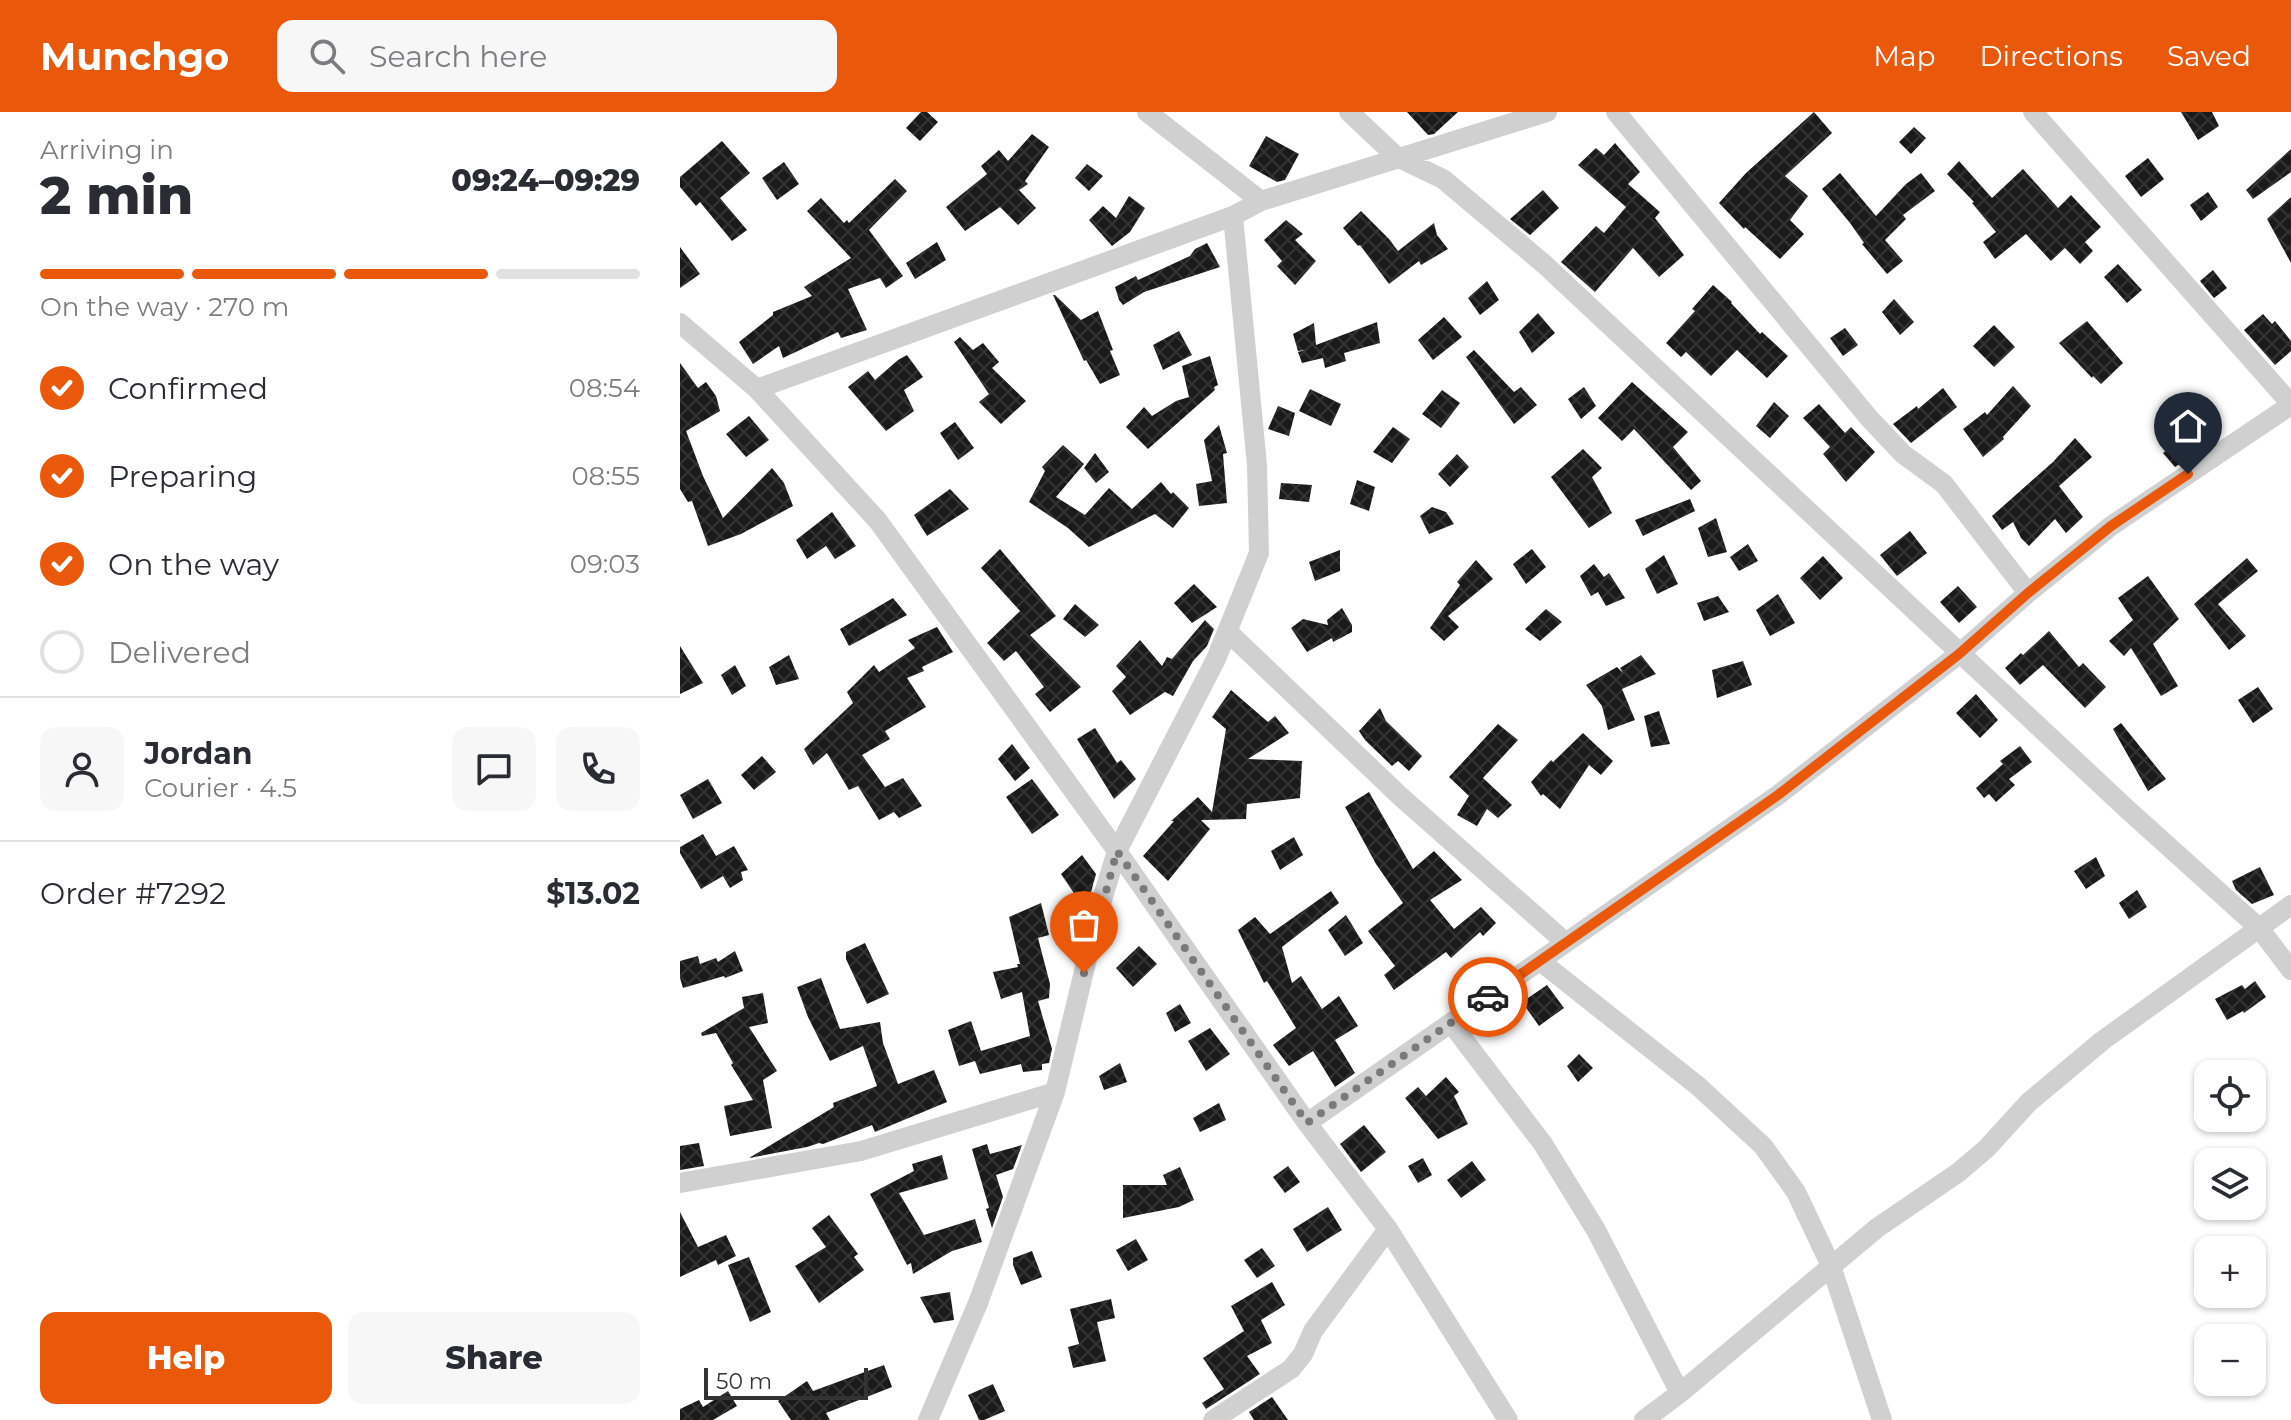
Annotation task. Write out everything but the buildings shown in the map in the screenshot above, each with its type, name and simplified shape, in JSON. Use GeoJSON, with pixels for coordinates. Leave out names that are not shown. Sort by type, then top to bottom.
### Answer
{"type":"FeatureCollection","features":[{"type":"Feature","properties":{"kind":"street"},"geometry":{"type":"LineString","coordinates":[[1147,112],[1261,201]]}},
{"type":"Feature","properties":{"kind":"street"},"geometry":{"type":"LineString","coordinates":[[1349,112],[1397,157],[1443,179],[1544,264],[1959,654],[2259,928],[2291,970]]}},
{"type":"Feature","properties":{"kind":"street"},"geometry":{"type":"LineString","coordinates":[[757,389],[1233,216],[1261,201],[1547,112]]}},
{"type":"Feature","properties":{"kind":"street"},"geometry":{"type":"LineString","coordinates":[[1616,112],[1869,418],[1903,454],[1944,484],[2028,593]]}},
{"type":"Feature","properties":{"kind":"street"},"geometry":{"type":"LineString","coordinates":[[1307,1123],[1778,795],[1959,654],[2111,526],[2291,405],[2033,112]]}},
{"type":"Feature","properties":{"kind":"street"},"geometry":{"type":"LineString","coordinates":[[928,1420],[978,1303],[1055,1092],[1098,913],[1117,851],[1216,659],[1259,553],[1257,465],[1233,216]]}},
{"type":"Feature","properties":{"kind":"street"},"geometry":{"type":"LineString","coordinates":[[680,323],[757,389],[878,521],[1117,851],[1307,1123],[1388,1229],[1508,1420]]}},
{"type":"Feature","properties":{"kind":"street"},"geometry":{"type":"LineString","coordinates":[[1227,631],[1400,796],[1565,942]]}},
{"type":"Feature","properties":{"kind":"street"},"geometry":{"type":"LineString","coordinates":[[1644,1420],[1877,1228],[1959,1172],[1987,1148],[2029,1102],[2102,1041],[2291,905]]}},
{"type":"Feature","properties":{"kind":"street"},"geometry":{"type":"LineString","coordinates":[[1540,961],[1698,1086],[1763,1146],[1796,1192],[1831,1266],[1882,1420]]}},
{"type":"Feature","properties":{"kind":"street"},"geometry":{"type":"LineString","coordinates":[[1451,1023],[1543,1144],[1581,1205],[1680,1393]]}},
{"type":"Feature","properties":{"kind":"street"},"geometry":{"type":"LineString","coordinates":[[680,1183],[861,1151],[1055,1092]]}},
{"type":"Feature","properties":{"kind":"street"},"geometry":{"type":"LineString","coordinates":[[1213,1420],[1291,1369],[1303,1354],[1313,1331],[1388,1229]]}},
{"type":"Feature","properties":{"kind":"way so far"},"geometry":{"type":"LineString","coordinates":[[1084,973],[1117,851],[1307,1123],[1488,997]]}},
{"type":"Feature","properties":{"kind":"route"},"geometry":{"type":"LineString","coordinates":[[1488,997],[1778,795],[1959,654],[2111,526],[2188,474]]}}]}
